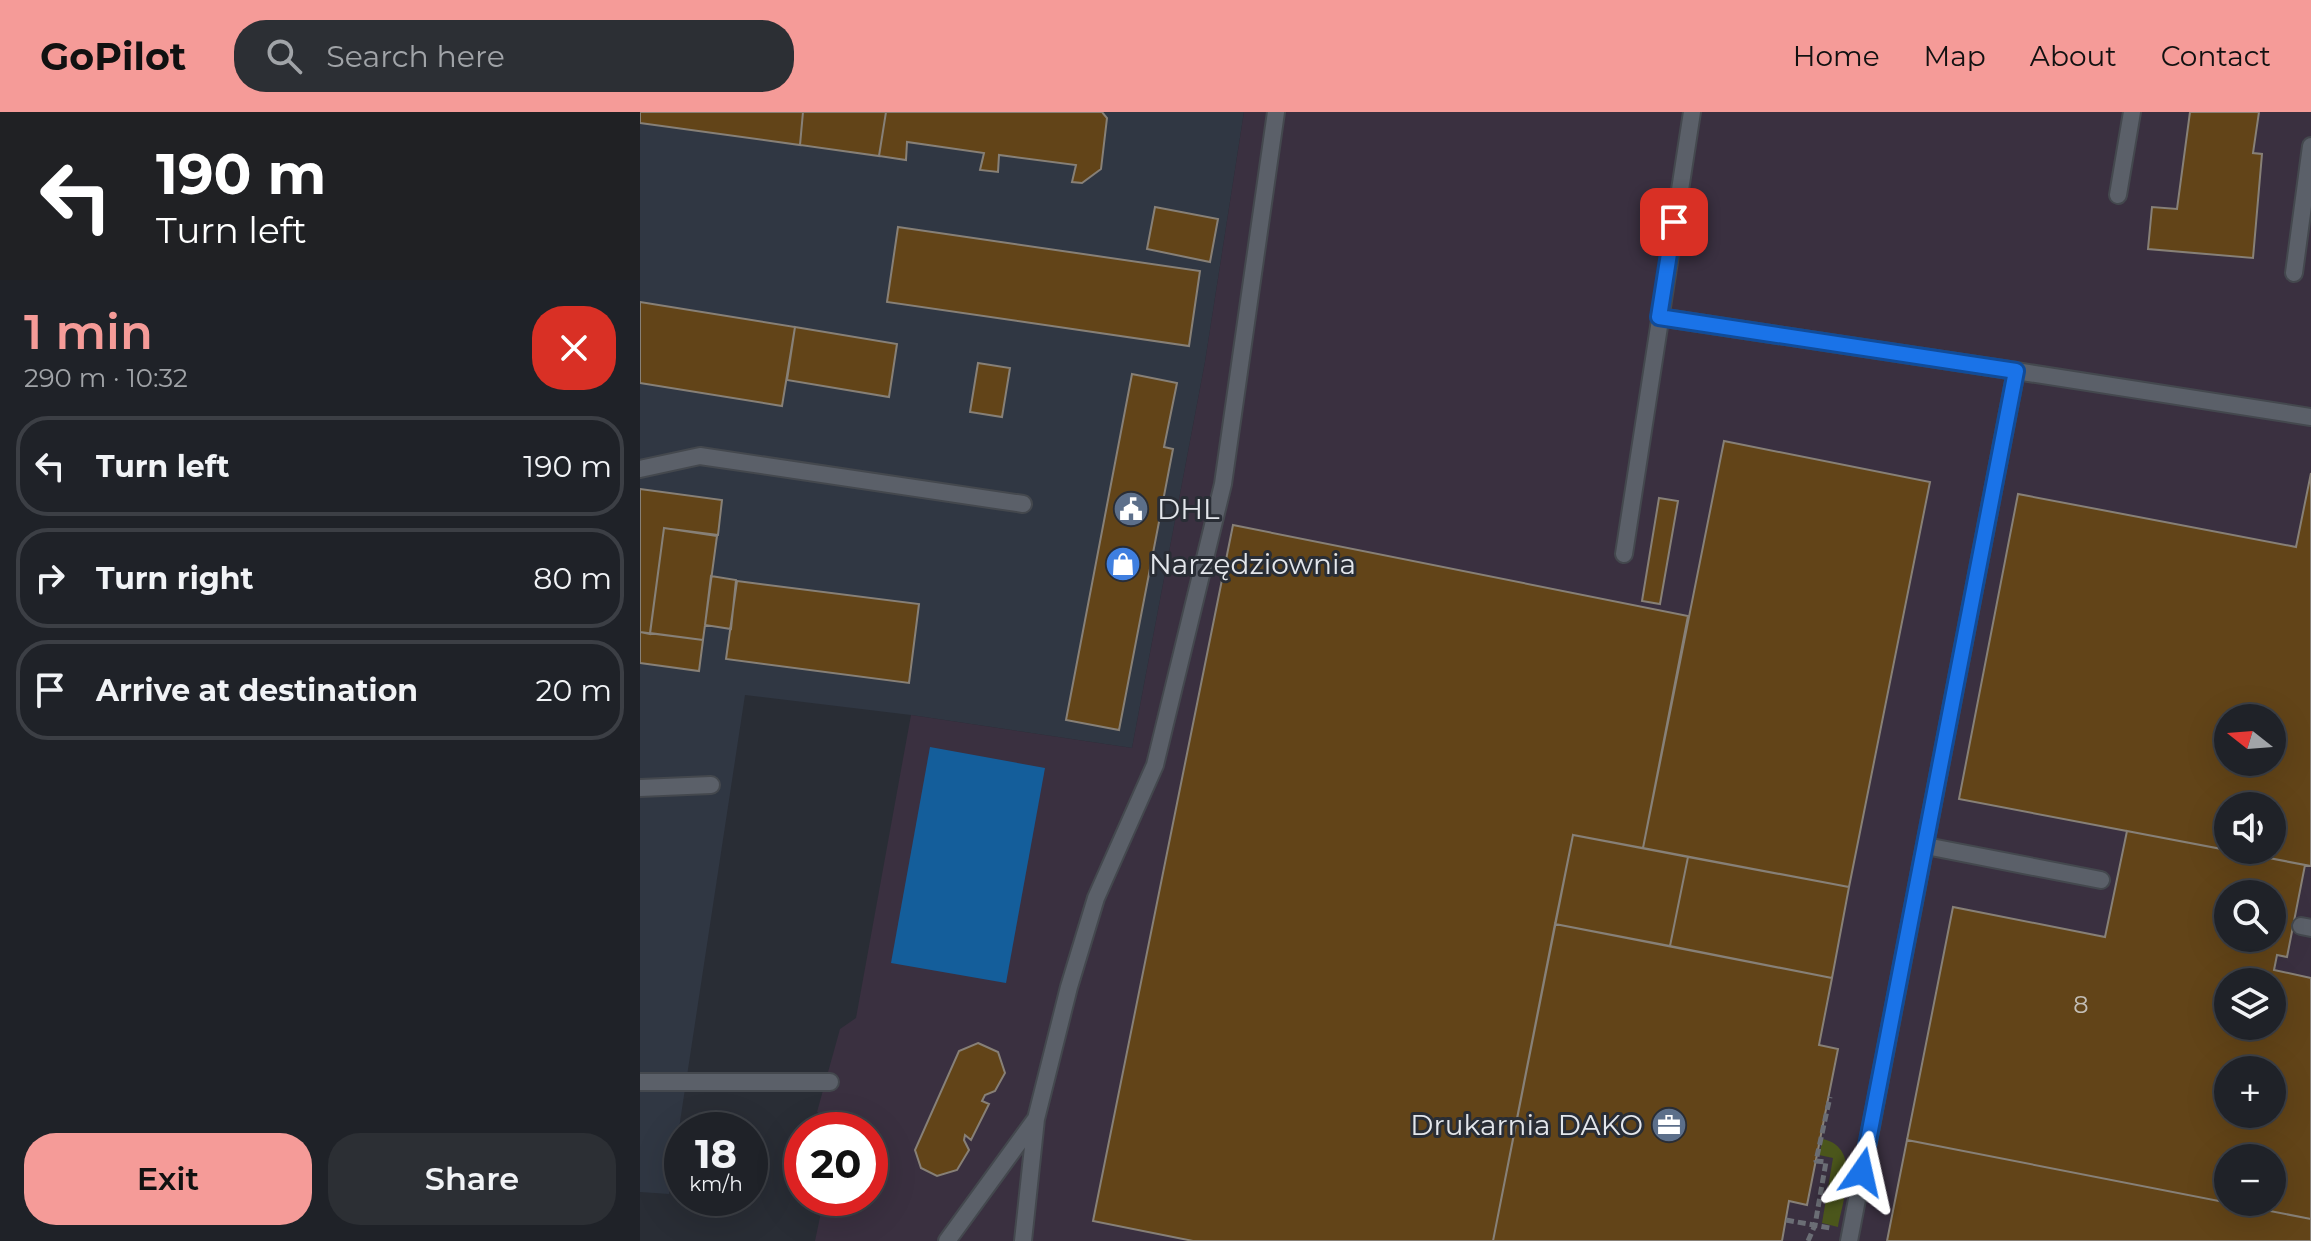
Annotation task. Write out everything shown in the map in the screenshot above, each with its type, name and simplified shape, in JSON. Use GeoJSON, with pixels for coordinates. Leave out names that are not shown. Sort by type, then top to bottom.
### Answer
{"type":"FeatureCollection","features":[{"type":"Feature","properties":{"kind":"lane"},"geometry":{"type":"LineString","coordinates":[[1023,1241],[1036,1119],[1069,987],[1096,898],[1155,765],[1223,484],[1276,112]]}},
{"type":"Feature","properties":{"kind":"lane"},"geometry":{"type":"LineString","coordinates":[[1624,554],[1692,112]]}},
{"type":"Feature","properties":{"kind":"lane"},"geometry":{"type":"LineString","coordinates":[[2118,195],[2132,112]]}},
{"type":"Feature","properties":{"kind":"lane"},"geometry":{"type":"LineString","coordinates":[[2294,273],[2311,146]]}},
{"type":"Feature","properties":{"kind":"lane"},"geometry":{"type":"LineString","coordinates":[[1659,317],[2311,417]]}},
{"type":"Feature","properties":{"kind":"lane"},"geometry":{"type":"LineString","coordinates":[[1850,1236],[2016,371]]}},
{"type":"Feature","properties":{"kind":"lane"},"geometry":{"type":"LineString","coordinates":[[640,469],[700,456],[1023,504]]}},
{"type":"Feature","properties":{"kind":"lane"},"geometry":{"type":"LineString","coordinates":[[640,788],[711,785]]}},
{"type":"Feature","properties":{"kind":"lane"},"geometry":{"type":"LineString","coordinates":[[1926,846],[2101,880]]}},
{"type":"Feature","properties":{"kind":"lane"},"geometry":{"type":"LineString","coordinates":[[640,1082],[830,1082]]}},
{"type":"Feature","properties":{"kind":"lane"},"geometry":{"type":"LineString","coordinates":[[947,1241],[1036,1119]]}},
{"type":"Feature","properties":{"kind":"path"},"geometry":{"type":"LineString","coordinates":[[1808,1241],[1815,1225],[1826,1162],[1816,1161],[1830,1097]]}},
{"type":"Feature","properties":{"kind":"path"},"geometry":{"type":"LineString","coordinates":[[1786,1220],[1850,1236]]}},
{"type":"Feature","properties":{"kind":"shaded area"},"geometry":{"type":"Polygon","coordinates":[[[640,112],[1244,112],[1205,362],[1132,748],[911,715],[745,695],[681,1112],[664,1112],[664,1194],[640,1192],[640,112]]]}},
{"type":"Feature","properties":{"kind":"shaded area"},"geometry":{"type":"Polygon","coordinates":[[[1244,112],[2311,112],[2311,1241],[815,1241],[820,1216],[888,1216],[888,1112],[817,1112],[840,1029],[856,1018],[911,715],[1132,748],[1205,362],[1244,112]]]}},
{"type":"Feature","properties":{"kind":"green space"},"geometry":{"type":"Polygon","coordinates":[[[1823,1139],[1835,1144],[1846,1164],[1846,1190],[1838,1227],[1822,1223],[1833,1158],[1819,1155],[1823,1139]]]}},
{"type":"Feature","properties":{"kind":"water"},"geometry":{"type":"Polygon","coordinates":[[[930,747],[1045,768],[1006,983],[891,963],[930,747]]]}},
{"type":"Feature","properties":{"kind":"building"},"geometry":{"type":"Polygon","coordinates":[[[640,112],[803,112],[800,145],[640,123],[640,112]]]}},
{"type":"Feature","properties":{"kind":"building"},"geometry":{"type":"Polygon","coordinates":[[[803,112],[886,112],[879,156],[800,145],[803,112]]]}},
{"type":"Feature","properties":{"kind":"building"},"geometry":{"type":"Polygon","coordinates":[[[886,112],[1102,112],[1107,118],[1101,169],[1082,183],[1072,182],[1076,165],[999,155],[998,172],[980,170],[984,153],[907,142],[906,160],[879,156],[886,112]]]}},
{"type":"Feature","properties":{"kind":"building"},"geometry":{"type":"Polygon","coordinates":[[[2190,112],[2259,112],[2253,153],[2262,154],[2253,258],[2148,249],[2152,207],[2177,209],[2190,112]]]}},
{"type":"Feature","properties":{"kind":"building"},"geometry":{"type":"Polygon","coordinates":[[[1155,207],[1218,219],[1210,262],[1147,249],[1155,207]]]}},
{"type":"Feature","properties":{"kind":"building"},"geometry":{"type":"Polygon","coordinates":[[[898,227],[1200,271],[1189,346],[887,302],[898,227]]]}},
{"type":"Feature","properties":{"kind":"building"},"geometry":{"type":"Polygon","coordinates":[[[640,302],[795,327],[782,406],[640,383],[640,302]]]}},
{"type":"Feature","properties":{"kind":"building"},"geometry":{"type":"Polygon","coordinates":[[[795,327],[897,344],[889,397],[787,380],[795,327]]]}},
{"type":"Feature","properties":{"kind":"building"},"geometry":{"type":"Polygon","coordinates":[[[978,363],[1010,368],[1002,417],[970,412],[978,363]]]}},
{"type":"Feature","properties":{"kind":"building"},"geometry":{"type":"Polygon","coordinates":[[[1132,374],[1177,383],[1164,447],[1173,449],[1119,730],[1066,720],[1132,374]]]}},
{"type":"Feature","properties":{"kind":"building"},"geometry":{"type":"Polygon","coordinates":[[[1724,441],[1930,482],[1849,887],[1643,848],[1724,441]]]}},
{"type":"Feature","properties":{"kind":"building"},"geometry":{"type":"Polygon","coordinates":[[[2311,473],[2311,866],[2286,861],[2286,792],[2214,792],[2214,848],[1959,799],[2018,494],[2296,547],[2311,473]]]}},
{"type":"Feature","properties":{"kind":"building"},"geometry":{"type":"Polygon","coordinates":[[[640,489],[722,500],[718,535],[664,528],[650,634],[640,632],[640,489]]]}},
{"type":"Feature","properties":{"kind":"building"},"geometry":{"type":"Polygon","coordinates":[[[1659,498],[1678,501],[1660,604],[1642,601],[1659,498]]]}},
{"type":"Feature","properties":{"kind":"building"},"geometry":{"type":"Polygon","coordinates":[[[1233,525],[1688,616],[1643,848],[1573,835],[1493,1241],[1193,1241],[1093,1221],[1233,525]]]}},
{"type":"Feature","properties":{"kind":"building"},"geometry":{"type":"Polygon","coordinates":[[[664,528],[717,536],[703,640],[650,633],[664,528]]]}},
{"type":"Feature","properties":{"kind":"building"},"geometry":{"type":"Polygon","coordinates":[[[711,576],[736,580],[731,629],[705,625],[711,576]]]}},
{"type":"Feature","properties":{"kind":"building"},"geometry":{"type":"Polygon","coordinates":[[[737,581],[919,604],[909,683],[726,659],[737,581]]]}},
{"type":"Feature","properties":{"kind":"building"},"geometry":{"type":"Polygon","coordinates":[[[640,632],[703,640],[699,671],[640,663],[640,632]]]}},
{"type":"Feature","properties":{"kind":"building"},"geometry":{"type":"Polygon","coordinates":[[[2127,831],[2214,848],[2214,864],[2286,864],[2286,861],[2305,865],[2287,957],[2277,955],[2274,968],[2214,968],[2214,1040],[2286,1040],[2286,973],[2311,978],[2311,1219],[2286,1214],[2286,1144],[2214,1144],[2214,1200],[1907,1140],[1953,907],[2105,937],[2127,831]]]}},
{"type":"Feature","properties":{"kind":"building"},"geometry":{"type":"Polygon","coordinates":[[[1573,835],[1688,857],[1670,946],[1555,924],[1573,835]]]}},
{"type":"Feature","properties":{"kind":"building"},"geometry":{"type":"Polygon","coordinates":[[[1688,857],[1849,887],[1832,978],[1670,946],[1688,857]]]}},
{"type":"Feature","properties":{"kind":"building","name":"Drukarnia DAKO"},"geometry":{"type":"Polygon","coordinates":[[[1555,924],[1832,978],[1819,1045],[1838,1049],[1807,1205],[1789,1201],[1782,1241],[1493,1241],[1555,924]]]}},
{"type":"Feature","properties":{"kind":"building"},"geometry":{"type":"Polygon","coordinates":[[[978,1043],[998,1052],[1005,1073],[995,1091],[985,1095],[982,1101],[989,1104],[971,1140],[965,1135],[969,1150],[957,1170],[937,1176],[921,1168],[915,1150],[959,1051],[978,1043]]]}},
{"type":"Feature","properties":{"kind":"building"},"geometry":{"type":"Polygon","coordinates":[[[1907,1140],[2214,1200],[2214,1216],[2286,1214],[2311,1219],[2311,1241],[1887,1241],[1907,1140]]]}},
{"type":"Feature","properties":{"kind":"place","name":"DHL"},"geometry":{"type":"Point","coordinates":[1131,509]}},
{"type":"Feature","properties":{"kind":"place","name":"Narzędziownia"},"geometry":{"type":"Point","coordinates":[1123,564]}},
{"type":"Feature","properties":{"kind":"place","name":"Drukarnia DAKO"},"geometry":{"type":"Point","coordinates":[1669,1125]}},
{"type":"Feature","properties":{"kind":"route"},"geometry":{"type":"LineString","coordinates":[[1674,222],[1659,317],[2016,371],[1862,1172]]}}]}
